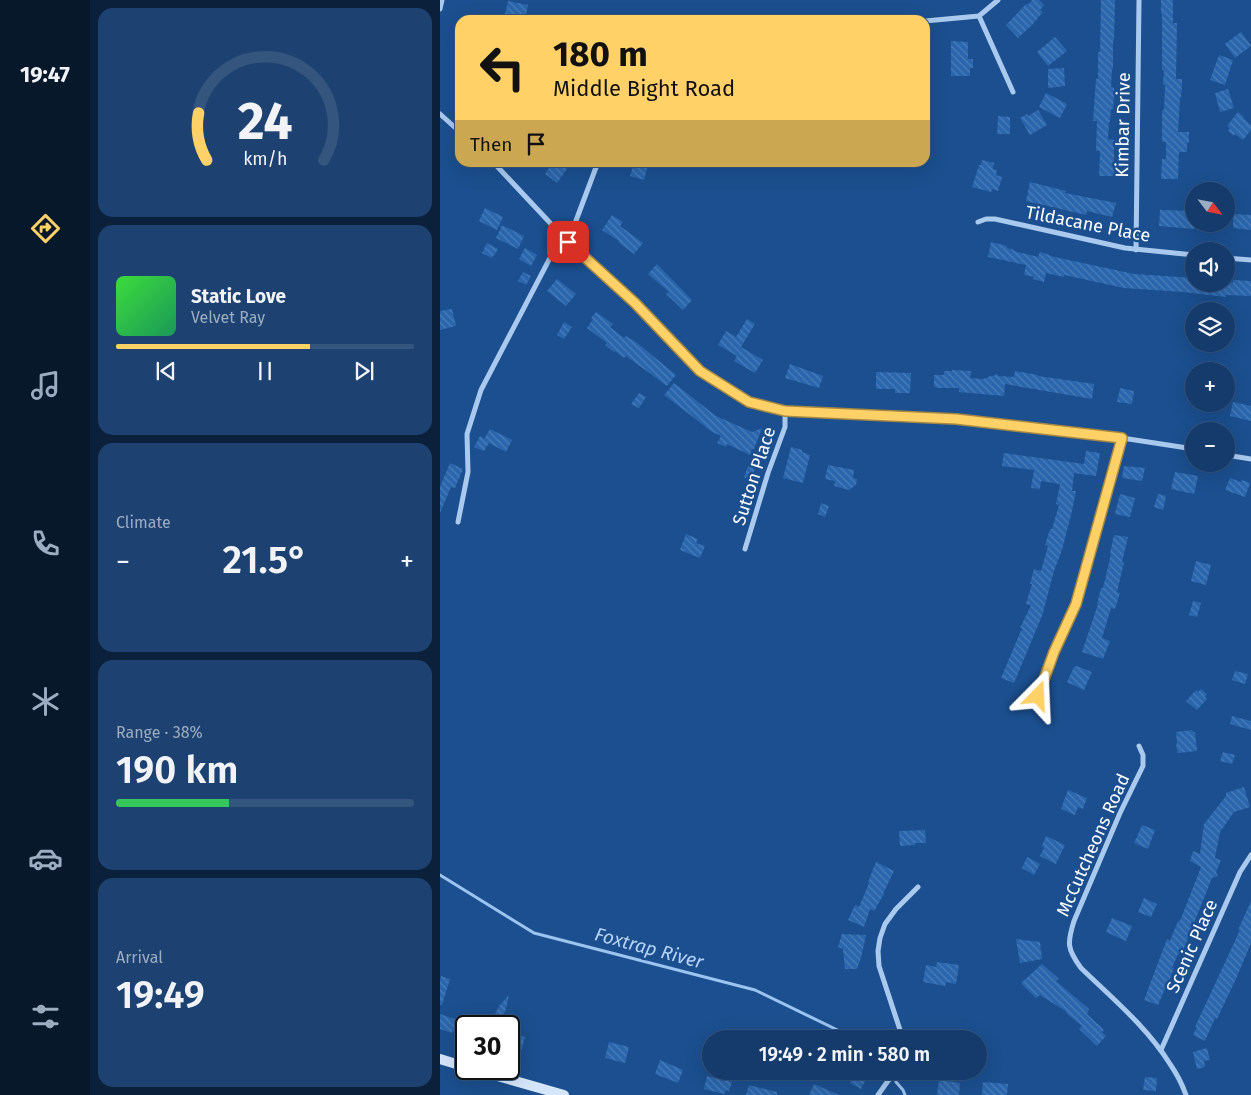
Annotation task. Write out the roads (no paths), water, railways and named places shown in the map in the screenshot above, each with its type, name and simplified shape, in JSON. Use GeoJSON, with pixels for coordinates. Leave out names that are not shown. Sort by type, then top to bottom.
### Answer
{"type":"FeatureCollection","features":[{"type":"Feature","properties":{"kind":"main road"},"geometry":{"type":"LineString","coordinates":[[440,1059],[455,1064]]}},
{"type":"Feature","properties":{"kind":"main road"},"geometry":{"type":"LineString","coordinates":[[512,1080],[564,1095]]}},
{"type":"Feature","properties":{"kind":"street"},"geometry":{"type":"LineString","coordinates":[[440,9],[442,0]]}},
{"type":"Feature","properties":{"kind":"street"},"geometry":{"type":"LineString","coordinates":[[930,21],[979,16],[998,0]]}},
{"type":"Feature","properties":{"kind":"street","name":"Kimbar Drive"},"geometry":{"type":"LineString","coordinates":[[1136,250],[1138,0]]}},
{"type":"Feature","properties":{"kind":"street"},"geometry":{"type":"LineString","coordinates":[[979,16],[1013,92]]}},
{"type":"Feature","properties":{"kind":"street"},"geometry":{"type":"LineString","coordinates":[[440,114],[455,128]]}},
{"type":"Feature","properties":{"kind":"street"},"geometry":{"type":"LineString","coordinates":[[497,167],[568,242],[635,303],[700,371],[749,402],[785,411],[956,419],[1122,438],[1185,448]]}},
{"type":"Feature","properties":{"kind":"street"},"geometry":{"type":"LineString","coordinates":[[458,522],[468,472],[468,434],[480,390],[552,254],[568,242],[596,167]]}},
{"type":"Feature","properties":{"kind":"street","name":"Tildacane Place"},"geometry":{"type":"LineString","coordinates":[[978,222],[986,219],[995,219],[1136,250],[1185,254]]}},
{"type":"Feature","properties":{"kind":"street"},"geometry":{"type":"LineString","coordinates":[[1235,259],[1251,260]]}},
{"type":"Feature","properties":{"kind":"street","name":"Sutton Place"},"geometry":{"type":"LineString","coordinates":[[745,548],[768,473],[785,427],[785,411]]}},
{"type":"Feature","properties":{"kind":"street"},"geometry":{"type":"LineString","coordinates":[[1038,696],[1054,652],[1076,604],[1122,438]]}},
{"type":"Feature","properties":{"kind":"street"},"geometry":{"type":"LineString","coordinates":[[1235,456],[1251,459]]}},
{"type":"Feature","properties":{"kind":"street","name":"McCutcheons Road"},"geometry":{"type":"LineString","coordinates":[[1139,746],[1143,755],[1143,766],[1074,921],[1069,946],[1081,968],[1142,1027],[1161,1050],[1170,1063],[1186,1095]]}},
{"type":"Feature","properties":{"kind":"street","name":"Scenic Place"},"geometry":{"type":"LineString","coordinates":[[1161,1050],[1240,872],[1251,855]]}},
{"type":"Feature","properties":{"kind":"street"},"geometry":{"type":"LineString","coordinates":[[900,1030],[879,966],[878,951],[885,924],[896,908],[918,887]]}},
{"type":"Feature","properties":{"kind":"street"},"geometry":{"type":"LineString","coordinates":[[878,1095],[889,1080]]}},
{"type":"Feature","properties":{"kind":"waterway","name":"Foxtrap River"},"geometry":{"type":"LineString","coordinates":[[440,875],[534,933],[755,990],[837,1030]]}},
{"type":"Feature","properties":{"kind":"waterway","name":"Foxtrap River"},"geometry":{"type":"LineString","coordinates":[[896,1082],[905,1095]]}}]}
